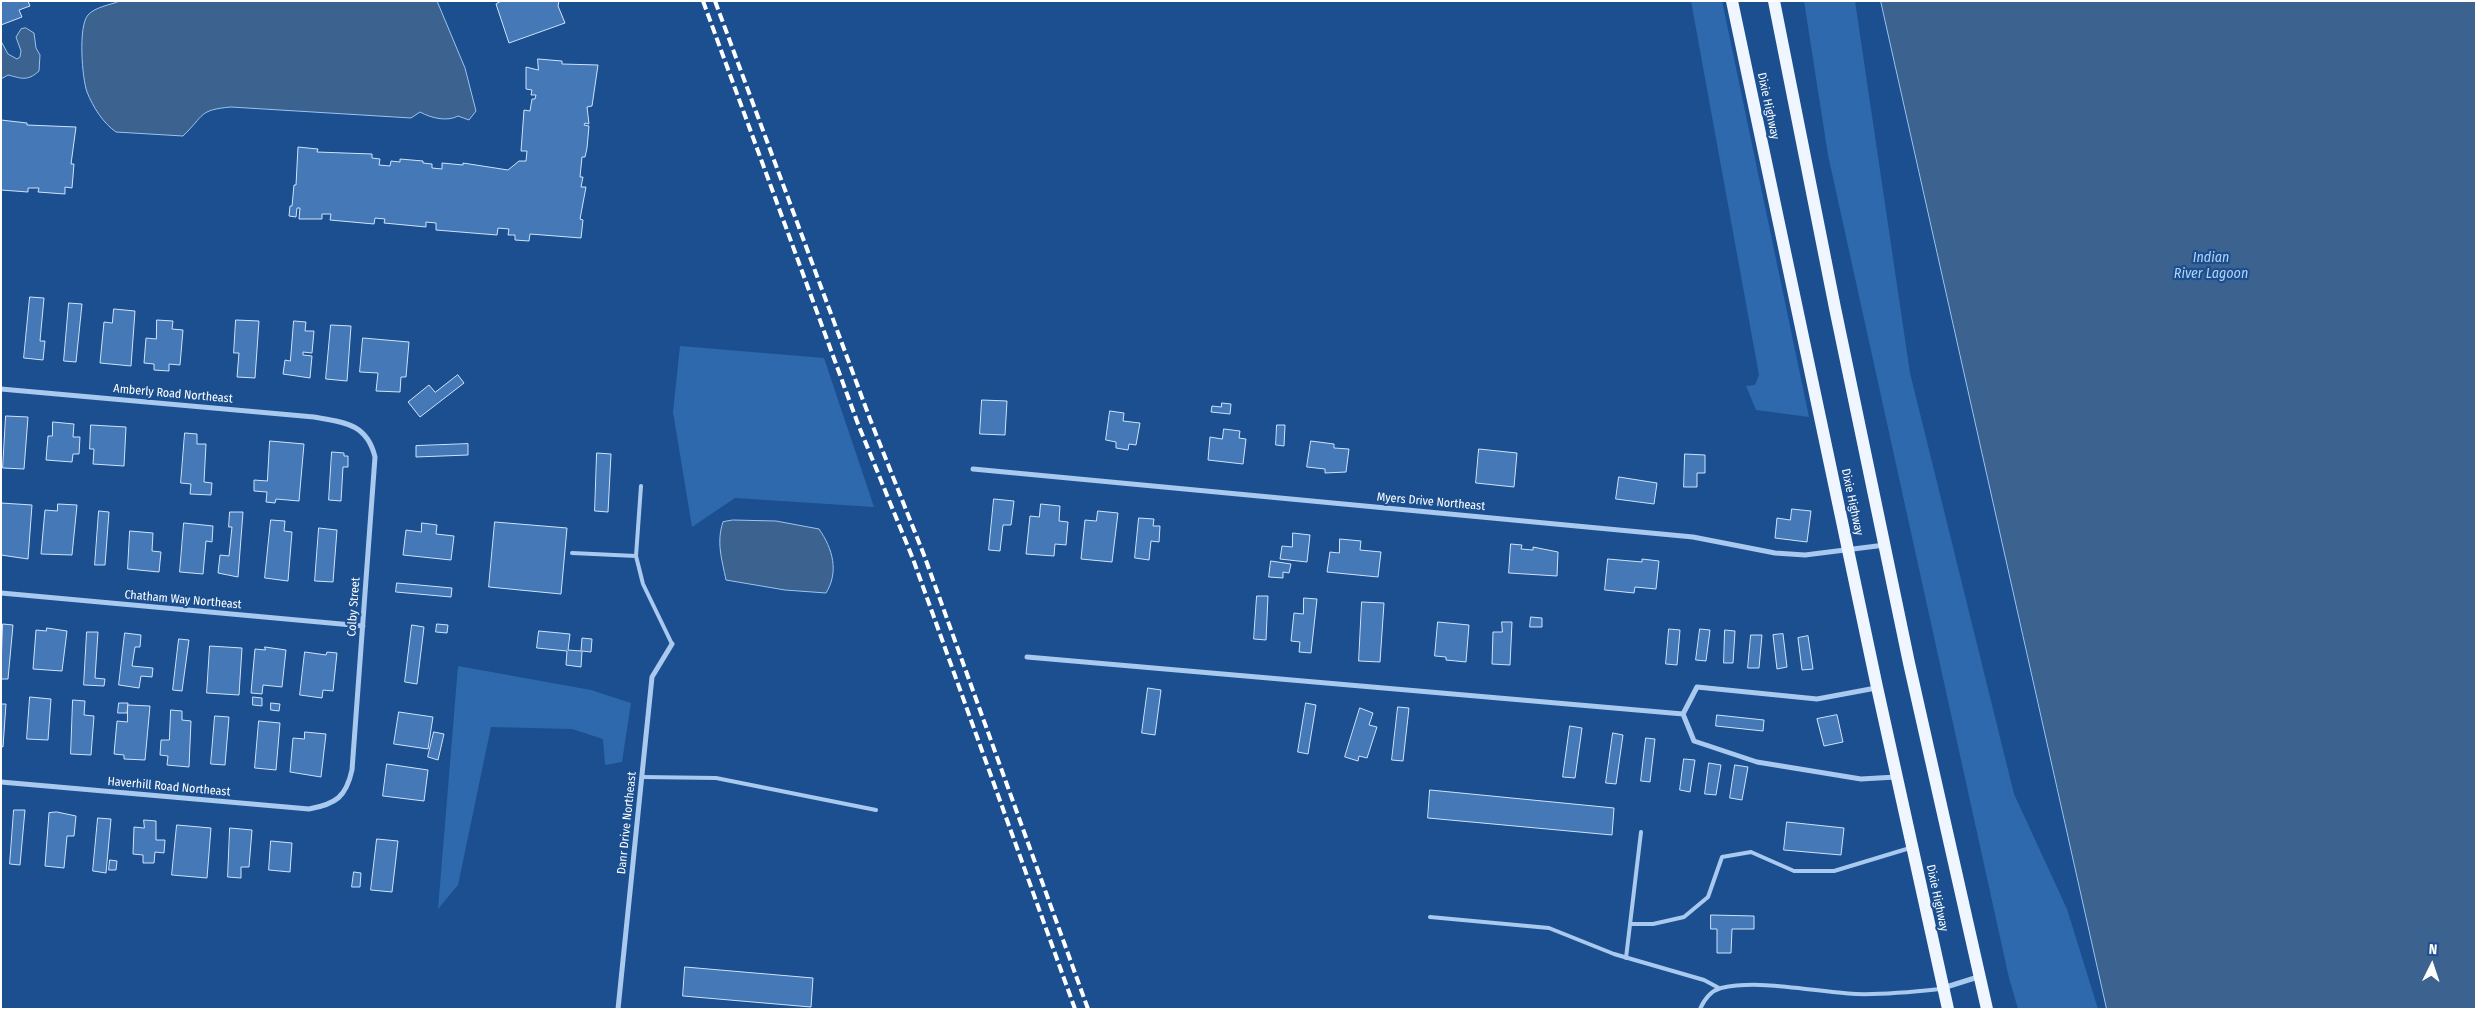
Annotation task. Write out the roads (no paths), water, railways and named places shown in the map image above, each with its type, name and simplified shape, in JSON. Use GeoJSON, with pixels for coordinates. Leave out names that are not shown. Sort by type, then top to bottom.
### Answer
{"type":"FeatureCollection","features":[{"type":"Feature","properties":{"kind":"main road","name":"Dixie Highway"},"geometry":{"type":"LineString","coordinates":[[1732,1],[1896,778],[1948,1009]]}},
{"type":"Feature","properties":{"kind":"main road","name":"Dixie Highway"},"geometry":{"type":"LineString","coordinates":[[1774,1],[1834,308],[1986,1009]]}},
{"type":"Feature","properties":{"kind":"street","name":"Amberly Road Northeast"},"geometry":{"type":"LineString","coordinates":[[1,389],[314,417],[343,422]]}},
{"type":"Feature","properties":{"kind":"street","name":"Colby Street"},"geometry":{"type":"LineString","coordinates":[[333,802],[343,794],[349,785],[352,770],[375,457],[368,439],[354,426],[343,422]]}},
{"type":"Feature","properties":{"kind":"street","name":"Myers Drive Northeast"},"geometry":{"type":"LineString","coordinates":[[973,469],[1693,537],[1775,553],[1805,555],[1848,552],[1885,545]]}},
{"type":"Feature","properties":{"kind":"street","name":"Chatham Way Northeast"},"geometry":{"type":"LineString","coordinates":[[1,593],[363,626]]}},
{"type":"Feature","properties":{"kind":"street","name":"Danr Drive Northeast"},"geometry":{"type":"LineString","coordinates":[[618,1009],[652,677],[672,644]]}},
{"type":"Feature","properties":{"kind":"street"},"geometry":{"type":"LineString","coordinates":[[1027,657],[1683,714]]}},
{"type":"Feature","properties":{"kind":"street"},"geometry":{"type":"LineString","coordinates":[[1877,687],[1817,699],[1697,687],[1683,714],[1694,741],[1757,762],[1861,778],[1896,778]]}},
{"type":"Feature","properties":{"kind":"street","name":"Haverhill Road Northeast"},"geometry":{"type":"LineString","coordinates":[[1,782],[309,809],[333,802]]}},
{"type":"Feature","properties":{"kind":"street"},"geometry":{"type":"LineString","coordinates":[[1943,988],[1978,977]]}},
{"type":"Feature","properties":{"kind":"lane"},"geometry":{"type":"LineString","coordinates":[[641,486],[636,556],[643,584],[672,644]]}},
{"type":"Feature","properties":{"kind":"lane"},"geometry":{"type":"LineString","coordinates":[[572,552],[636,556]]}},
{"type":"Feature","properties":{"kind":"lane"},"geometry":{"type":"LineString","coordinates":[[642,777],[716,778],[876,810]]}},
{"type":"Feature","properties":{"kind":"lane"},"geometry":{"type":"LineString","coordinates":[[1626,958],[1641,832]]}},
{"type":"Feature","properties":{"kind":"lane"},"geometry":{"type":"LineString","coordinates":[[1631,924],[1653,924],[1684,917],[1708,897],[1722,857],[1751,852],[1794,871],[1834,871],[1912,848]]}},
{"type":"Feature","properties":{"kind":"lane"},"geometry":{"type":"LineString","coordinates":[[1430,917],[1549,928],[1626,958],[1704,980],[1719,988]]}},
{"type":"Feature","properties":{"kind":"lane"},"geometry":{"type":"LineString","coordinates":[[1700,1009],[1706,997],[1719,988],[1754,985],[1857,994],[1910,992],[1943,988]]}},
{"type":"Feature","properties":{"kind":"water"},"geometry":{"type":"Polygon","coordinates":[[[120,1],[437,1],[465,68],[476,111],[469,120],[458,116],[449,119],[439,118],[420,112],[411,118],[231,107],[207,112],[183,136],[116,132],[99,114],[87,92],[82,64],[82,41],[85,21],[88,15],[99,8],[120,1]]]}},
{"type":"Feature","properties":{"kind":"water","name":"Indian River Lagoon"},"geometry":{"type":"Polygon","coordinates":[[[1881,1],[2476,1],[2476,1009],[2107,1009],[1881,1]]]}},
{"type":"Feature","properties":{"kind":"water"},"geometry":{"type":"Polygon","coordinates":[[[26,28],[34,33],[36,48],[40,55],[39,71],[27,78],[8,75],[1,79],[1,41],[8,54],[17,59],[20,57],[21,51],[16,37],[21,29],[26,28]]]}},
{"type":"Feature","properties":{"kind":"water"},"geometry":{"type":"Polygon","coordinates":[[[733,520],[776,521],[819,529],[828,544],[833,561],[832,577],[826,593],[785,590],[726,580],[720,551],[720,537],[723,522],[733,520]]]}},
{"type":"Feature","properties":{"kind":"railway"},"geometry":{"type":"LineString","coordinates":[[703,1],[858,424],[913,559],[1075,1009]]}},
{"type":"Feature","properties":{"kind":"railway"},"geometry":{"type":"LineString","coordinates":[[715,1],[870,419],[924,555],[1088,1009]]}}]}
